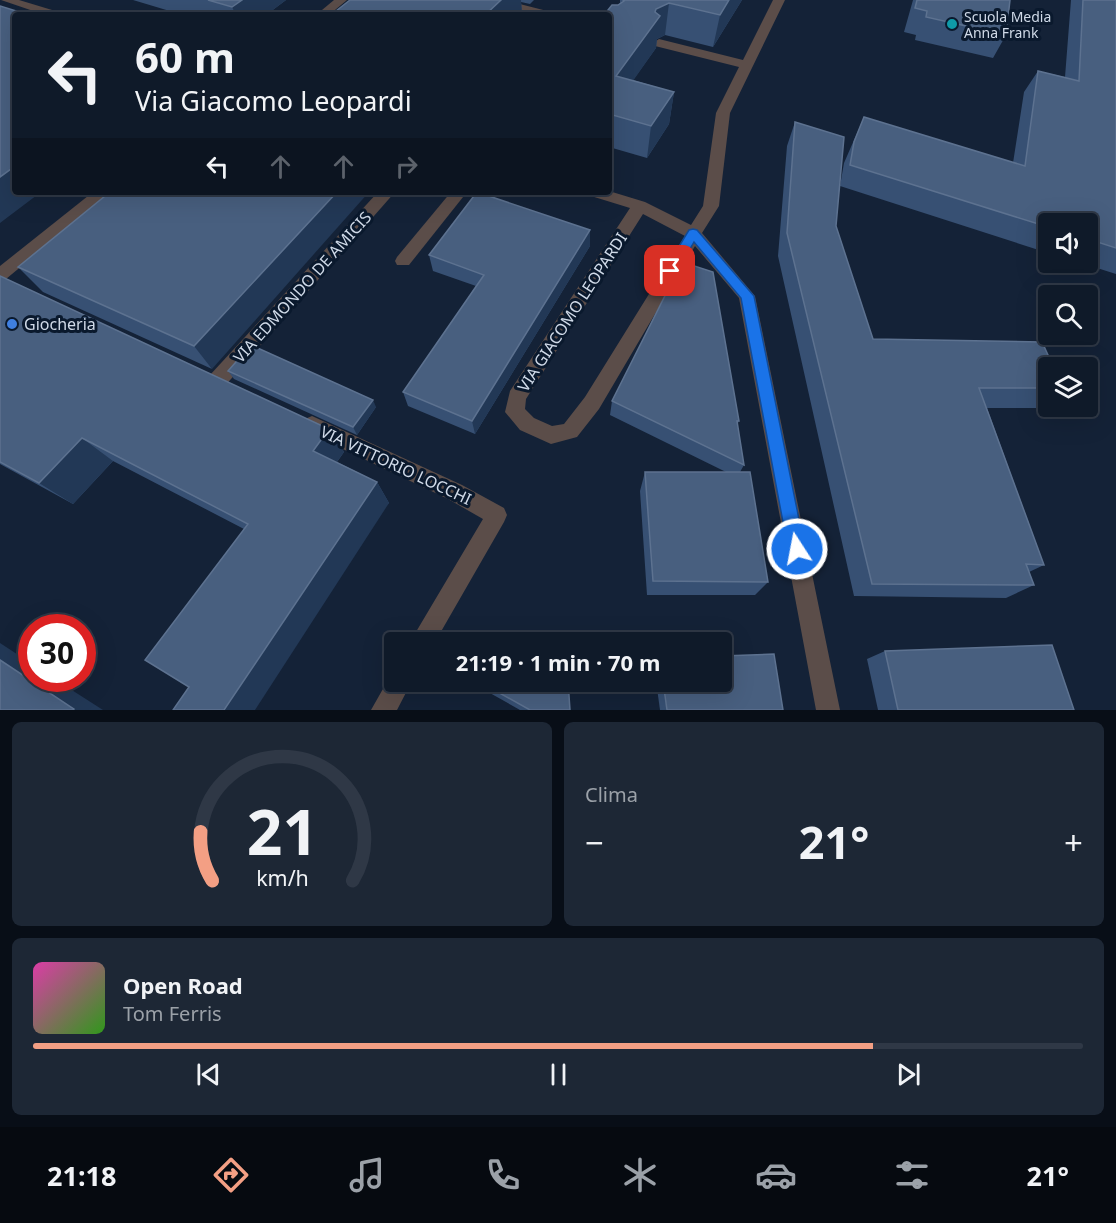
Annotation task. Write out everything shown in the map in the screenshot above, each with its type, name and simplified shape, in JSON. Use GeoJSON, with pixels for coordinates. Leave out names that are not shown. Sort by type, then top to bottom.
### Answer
{"type":"FeatureCollection","features":[{"type":"Feature","properties":{"kind":"street"},"geometry":{"type":"LineString","coordinates":[[7,0],[48,12]]}},
{"type":"Feature","properties":{"kind":"street"},"geometry":{"type":"LineString","coordinates":[[326,12],[341,0]]}},
{"type":"Feature","properties":{"kind":"street"},"geometry":{"type":"LineString","coordinates":[[490,0],[536,12]]}},
{"type":"Feature","properties":{"kind":"street","name":"VIA GIACOMO LEOPARDI"},"geometry":{"type":"LineString","coordinates":[[640,206],[517,397],[515,412],[527,424],[551,435],[570,431],[592,403],[711,206],[723,113],[779,0]]}},
{"type":"Feature","properties":{"kind":"street"},"geometry":{"type":"LineString","coordinates":[[659,43],[747,65]]}},
{"type":"Feature","properties":{"kind":"street"},"geometry":{"type":"LineString","coordinates":[[0,275],[99,195]]}},
{"type":"Feature","properties":{"kind":"street","name":"VIA EDMONDO DE AMICIS"},"geometry":{"type":"LineString","coordinates":[[217,381],[384,195]]}},
{"type":"Feature","properties":{"kind":"street"},"geometry":{"type":"LineString","coordinates":[[403,261],[457,195]]}},
{"type":"Feature","properties":{"kind":"street"},"geometry":{"type":"LineString","coordinates":[[605,195],[640,206],[693,233],[747,296],[828,710]]}},
{"type":"Feature","properties":{"kind":"street"},"geometry":{"type":"LineString","coordinates":[[196,371],[239,391]]}},
{"type":"Feature","properties":{"kind":"street","name":"VIA VITTORIO LOCCHI"},"geometry":{"type":"LineString","coordinates":[[293,416],[455,492],[497,515],[428,632]]}},
{"type":"Feature","properties":{"kind":"street"},"geometry":{"type":"LineString","coordinates":[[383,710],[394,692]]}},
{"type":"Feature","properties":{"kind":"building"},"geometry":{"type":"Polygon","coordinates":[[[208,0],[242,0],[232,7],[208,0]]]}},
{"type":"Feature","properties":{"kind":"building"},"geometry":{"type":"Polygon","coordinates":[[[350,0],[501,0],[488,12],[335,12],[350,0]]]}},
{"type":"Feature","properties":{"kind":"building"},"geometry":{"type":"Polygon","coordinates":[[[729,0],[720,15],[669,3],[656,9],[655,12],[660,16],[616,76],[674,92],[651,126],[612,115],[612,12],[606,12],[612,5],[618,5],[624,1],[729,0]]]}},
{"type":"Feature","properties":{"kind":"building"},"geometry":{"type":"Polygon","coordinates":[[[917,0],[1010,0],[1006,35],[926,17],[927,11],[915,8],[917,0]]]}},
{"type":"Feature","properties":{"kind":"building"},"geometry":{"type":"Polygon","coordinates":[[[1083,0],[1116,0],[1116,248],[1098,242],[1098,213],[1038,213],[1038,224],[850,165],[854,142],[864,117],[1025,166],[1038,71],[1079,81],[1083,0]]]}},
{"type":"Feature","properties":{"kind":"building"},"geometry":{"type":"Polygon","coordinates":[[[0,6],[19,12],[12,12],[12,168],[0,177],[0,6]]]}},
{"type":"Feature","properties":{"kind":"building"},"geometry":{"type":"Polygon","coordinates":[[[795,122],[844,137],[836,226],[873,339],[1038,342],[1038,345],[1043,345],[1049,357],[1038,357],[1038,388],[979,388],[1044,565],[1026,564],[1034,585],[872,584],[787,233],[795,122]]]}},
{"type":"Feature","properties":{"kind":"building"},"geometry":{"type":"Polygon","coordinates":[[[106,195],[334,195],[194,346],[18,267],[106,195]]]}},
{"type":"Feature","properties":{"kind":"building"},"geometry":{"type":"Polygon","coordinates":[[[475,195],[486,195],[590,230],[472,421],[403,392],[484,275],[429,255],[475,195]]]}},
{"type":"Feature","properties":{"kind":"building"},"geometry":{"type":"Polygon","coordinates":[[[682,262],[713,272],[739,421],[737,421],[744,465],[612,401],[682,262]]]}},
{"type":"Feature","properties":{"kind":"building"},"geometry":{"type":"Polygon","coordinates":[[[0,276],[329,429],[313,451],[377,482],[224,710],[173,710],[189,687],[145,660],[248,524],[82,438],[39,483],[0,462],[0,276]]]}},
{"type":"Feature","properties":{"kind":"building"},"geometry":{"type":"Polygon","coordinates":[[[251,345],[373,400],[353,427],[228,371],[251,345]]]}},
{"type":"Feature","properties":{"kind":"building"},"geometry":{"type":"Polygon","coordinates":[[[645,472],[750,472],[768,582],[653,581],[645,472]]]}},
{"type":"Feature","properties":{"kind":"building"},"geometry":{"type":"Polygon","coordinates":[[[1052,645],[1074,710],[898,710],[885,651],[1052,645]]]}},
{"type":"Feature","properties":{"kind":"building"},"geometry":{"type":"Polygon","coordinates":[[[774,654],[783,710],[667,710],[665,692],[732,692],[732,656],[774,654]]]}},
{"type":"Feature","properties":{"kind":"building"},"geometry":{"type":"Polygon","coordinates":[[[0,660],[18,672],[18,692],[48,692],[74,709],[73,710],[0,710],[0,660]]]}},
{"type":"Feature","properties":{"kind":"building"},"geometry":{"type":"Polygon","coordinates":[[[498,692],[569,692],[570,710],[530,710],[498,692]]]}},
{"type":"Feature","properties":{"kind":"place","name":"Scuola Media Anna Frank"},"geometry":{"type":"Point","coordinates":[952,24]}},
{"type":"Feature","properties":{"kind":"place","name":"Giocheria"},"geometry":{"type":"Point","coordinates":[12,324]}},
{"type":"Feature","properties":{"kind":"route"},"geometry":{"type":"LineString","coordinates":[[670,271],[693,233],[747,296],[797,549]]}}]}
